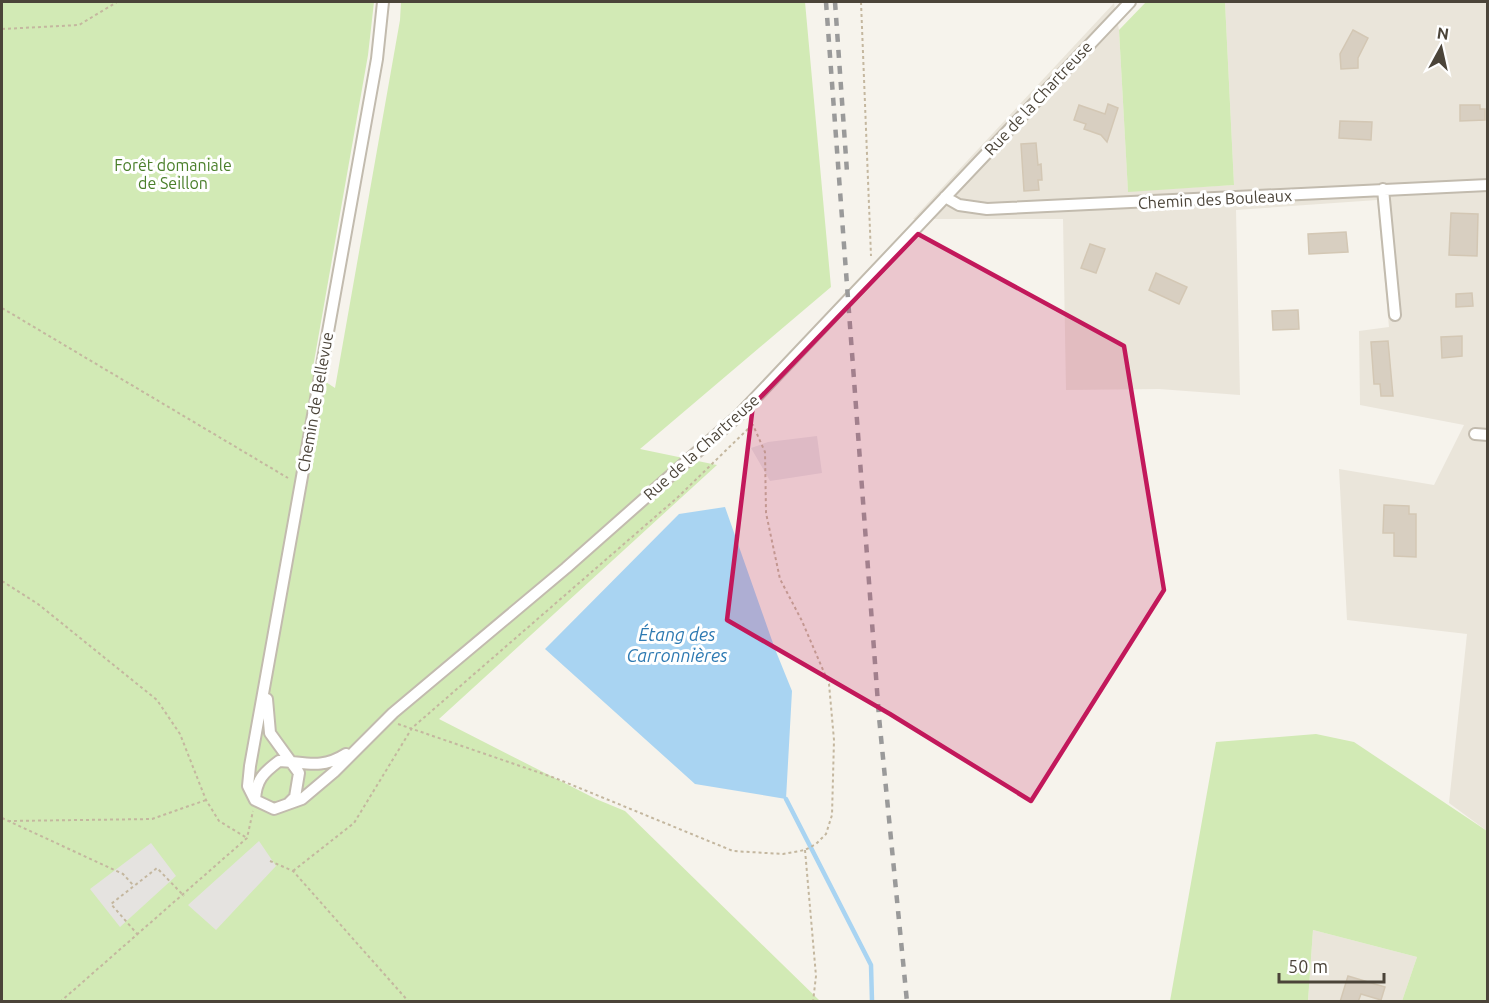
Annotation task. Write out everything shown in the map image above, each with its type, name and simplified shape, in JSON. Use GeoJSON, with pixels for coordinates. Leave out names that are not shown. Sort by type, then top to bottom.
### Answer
{"type":"FeatureCollection","features":[{"type":"Feature","properties":{"kind":"street","name":"Chemin de Bellevue"},"geometry":{"type":"LineString","coordinates":[[255,800],[248,786],[250,766],[377,59],[382,2]]}},
{"type":"Feature","properties":{"kind":"street","name":"Rue de la Chartreuse"},"geometry":{"type":"LineString","coordinates":[[286,805],[302,799],[334,772],[384,721],[566,568],[739,415],[1130,2]]}},
{"type":"Feature","properties":{"kind":"street","name":"Chemin des Bouleaux"},"geometry":{"type":"LineString","coordinates":[[945,197],[959,206],[987,209],[1488,185]]}},
{"type":"Feature","properties":{"kind":"street"},"geometry":{"type":"LineString","coordinates":[[1383,189],[1395,315]]}},
{"type":"Feature","properties":{"kind":"street"},"geometry":{"type":"LineString","coordinates":[[1475,434],[1488,435]]}},
{"type":"Feature","properties":{"kind":"street"},"geometry":{"type":"LineString","coordinates":[[267,669],[270,733],[293,762],[299,773],[298,787],[296,796],[286,805],[274,809],[255,800],[256,784],[263,773],[279,761],[293,762],[306,766],[322,764],[339,759],[360,745]]}},
{"type":"Feature","properties":{"kind":"path"},"geometry":{"type":"LineString","coordinates":[[2,29],[79,25],[117,2]]}},
{"type":"Feature","properties":{"kind":"path"},"geometry":{"type":"LineString","coordinates":[[861,2],[872,274]]}},
{"type":"Feature","properties":{"kind":"path"},"geometry":{"type":"LineString","coordinates":[[2,308],[300,485]]}},
{"type":"Feature","properties":{"kind":"path"},"geometry":{"type":"LineString","coordinates":[[384,721],[412,728],[555,778],[733,851],[783,854],[805,850],[826,834],[832,815],[834,740],[829,684],[780,579],[766,513],[765,452],[753,424],[739,415]]}},
{"type":"Feature","properties":{"kind":"path"},"geometry":{"type":"LineString","coordinates":[[293,871],[354,823],[412,728],[678,497],[753,424]]}},
{"type":"Feature","properties":{"kind":"path"},"geometry":{"type":"LineString","coordinates":[[2,581],[38,604],[157,700],[180,734],[206,800],[219,821],[247,838]]}},
{"type":"Feature","properties":{"kind":"path"},"geometry":{"type":"LineString","coordinates":[[8,821],[152,819],[206,800]]}},
{"type":"Feature","properties":{"kind":"path"},"geometry":{"type":"LineString","coordinates":[[60,1002],[184,896],[247,838],[255,800]]}},
{"type":"Feature","properties":{"kind":"path"},"geometry":{"type":"LineString","coordinates":[[2,819],[123,874],[134,886]]}},
{"type":"Feature","properties":{"kind":"path"},"geometry":{"type":"LineString","coordinates":[[805,850],[816,976],[813,1002]]}},
{"type":"Feature","properties":{"kind":"path"},"geometry":{"type":"LineString","coordinates":[[270,861],[293,871],[409,1002]]}},
{"type":"Feature","properties":{"kind":"path"},"geometry":{"type":"LineString","coordinates":[[138,935],[111,904],[158,868],[184,896]]}},
{"type":"Feature","properties":{"kind":"highlighted area"},"geometry":{"type":"Polygon","coordinates":[[[918,234],[1124,346],[1164,590],[1031,801],[890,714],[727,620],[753,405],[918,234]]]}},
{"type":"Feature","properties":{"kind":"shaded area"},"geometry":{"type":"Polygon","coordinates":[[[1225,2],[1487,2],[1487,831],[1449,803],[1467,634],[1347,620],[1339,469],[1434,485],[1464,425],[1360,405],[1359,331],[1389,327],[1377,200],[1236,210],[1240,395],[1159,389],[1066,390],[1063,219],[913,219],[1114,3],[1119,30],[1128,191],[1234,185],[1225,2]]]}},
{"type":"Feature","properties":{"kind":"shaded area"},"geometry":{"type":"Polygon","coordinates":[[[817,436],[822,473],[770,481],[751,448],[768,442],[817,436]]]}},
{"type":"Feature","properties":{"kind":"shaded area"},"geometry":{"type":"Polygon","coordinates":[[[259,841],[276,866],[216,930],[188,905],[259,841]]]}},
{"type":"Feature","properties":{"kind":"shaded area"},"geometry":{"type":"Polygon","coordinates":[[[151,843],[176,876],[120,927],[90,889],[151,843]]]}},
{"type":"Feature","properties":{"kind":"shaded area"},"geometry":{"type":"Polygon","coordinates":[[[1313,930],[1417,957],[1402,1001],[1308,1002],[1313,930]]]}},
{"type":"Feature","properties":{"kind":"green space","name":"Forêt domaniale de Seillon"},"geometry":{"type":"Polygon","coordinates":[[[2,2],[374,2],[368,55],[312,373],[335,388],[400,20],[401,2],[805,2],[831,287],[640,449],[717,465],[439,719],[596,799],[625,811],[820,1001],[2,1002],[2,2]]]}},
{"type":"Feature","properties":{"kind":"green space"},"geometry":{"type":"Polygon","coordinates":[[[1146,2],[1225,2],[1234,185],[1128,192],[1119,30],[1146,2]]]}},
{"type":"Feature","properties":{"kind":"green space"},"geometry":{"type":"Polygon","coordinates":[[[1316,734],[1354,742],[1487,831],[1487,1001],[1402,1001],[1417,957],[1313,930],[1308,1001],[1170,1001],[1216,742],[1316,734]]]}},
{"type":"Feature","properties":{"kind":"water","name":"Étang des Carronnières"},"geometry":{"type":"Polygon","coordinates":[[[725,507],[792,691],[786,799],[695,784],[545,649],[679,514],[725,507]]]}},
{"type":"Feature","properties":{"kind":"building"},"geometry":{"type":"Polygon","coordinates":[[[1353,30],[1368,38],[1358,58],[1358,68],[1341,69],[1340,54],[1353,30]]]}},
{"type":"Feature","properties":{"kind":"building"},"geometry":{"type":"Polygon","coordinates":[[[1108,104],[1118,108],[1107,142],[1101,135],[1084,129],[1086,124],[1074,120],[1079,105],[1105,114],[1108,104]]]}},
{"type":"Feature","properties":{"kind":"building"},"geometry":{"type":"Polygon","coordinates":[[[1460,105],[1480,105],[1480,109],[1485,109],[1485,120],[1460,121],[1460,105]]]}},
{"type":"Feature","properties":{"kind":"building"},"geometry":{"type":"Polygon","coordinates":[[[1340,121],[1372,122],[1371,140],[1339,138],[1340,121]]]}},
{"type":"Feature","properties":{"kind":"building"},"geometry":{"type":"Polygon","coordinates":[[[1036,143],[1042,180],[1038,180],[1039,190],[1024,191],[1021,144],[1036,143]]]}},
{"type":"Feature","properties":{"kind":"building"},"geometry":{"type":"Polygon","coordinates":[[[1451,213],[1478,214],[1477,256],[1449,255],[1451,213]]]}},
{"type":"Feature","properties":{"kind":"building"},"geometry":{"type":"Polygon","coordinates":[[[1346,232],[1348,252],[1309,254],[1308,234],[1346,232]]]}},
{"type":"Feature","properties":{"kind":"building"},"geometry":{"type":"Polygon","coordinates":[[[1090,244],[1105,249],[1096,273],[1081,268],[1090,244]]]}},
{"type":"Feature","properties":{"kind":"building"},"geometry":{"type":"Polygon","coordinates":[[[1156,273],[1187,287],[1179,304],[1149,290],[1156,273]]]}},
{"type":"Feature","properties":{"kind":"building"},"geometry":{"type":"Polygon","coordinates":[[[1472,293],[1473,306],[1456,307],[1456,294],[1472,293]]]}},
{"type":"Feature","properties":{"kind":"building"},"geometry":{"type":"Polygon","coordinates":[[[1298,310],[1299,329],[1273,330],[1272,311],[1298,310]]]}},
{"type":"Feature","properties":{"kind":"building"},"geometry":{"type":"Polygon","coordinates":[[[1462,336],[1462,356],[1442,358],[1441,337],[1462,336]]]}},
{"type":"Feature","properties":{"kind":"building"},"geometry":{"type":"Polygon","coordinates":[[[1388,341],[1393,396],[1381,396],[1380,384],[1374,384],[1371,342],[1388,341]]]}},
{"type":"Feature","properties":{"kind":"building"},"geometry":{"type":"Polygon","coordinates":[[[1384,505],[1409,506],[1409,514],[1416,514],[1416,557],[1394,556],[1394,533],[1383,533],[1384,505]]]}},
{"type":"Feature","properties":{"kind":"building"},"geometry":{"type":"Polygon","coordinates":[[[1348,976],[1385,987],[1381,1000],[1361,994],[1358,1002],[1340,1002],[1348,976]]]}},
{"type":"Feature","properties":{"kind":"waterway"},"geometry":{"type":"LineString","coordinates":[[786,799],[871,965],[872,1001]]}},
{"type":"Feature","properties":{"kind":"railway"},"geometry":{"type":"LineString","coordinates":[[826,2],[879,717],[907,1002]]}},
{"type":"Feature","properties":{"kind":"railway"},"geometry":{"type":"LineString","coordinates":[[835,2],[847,172]]}}]}
